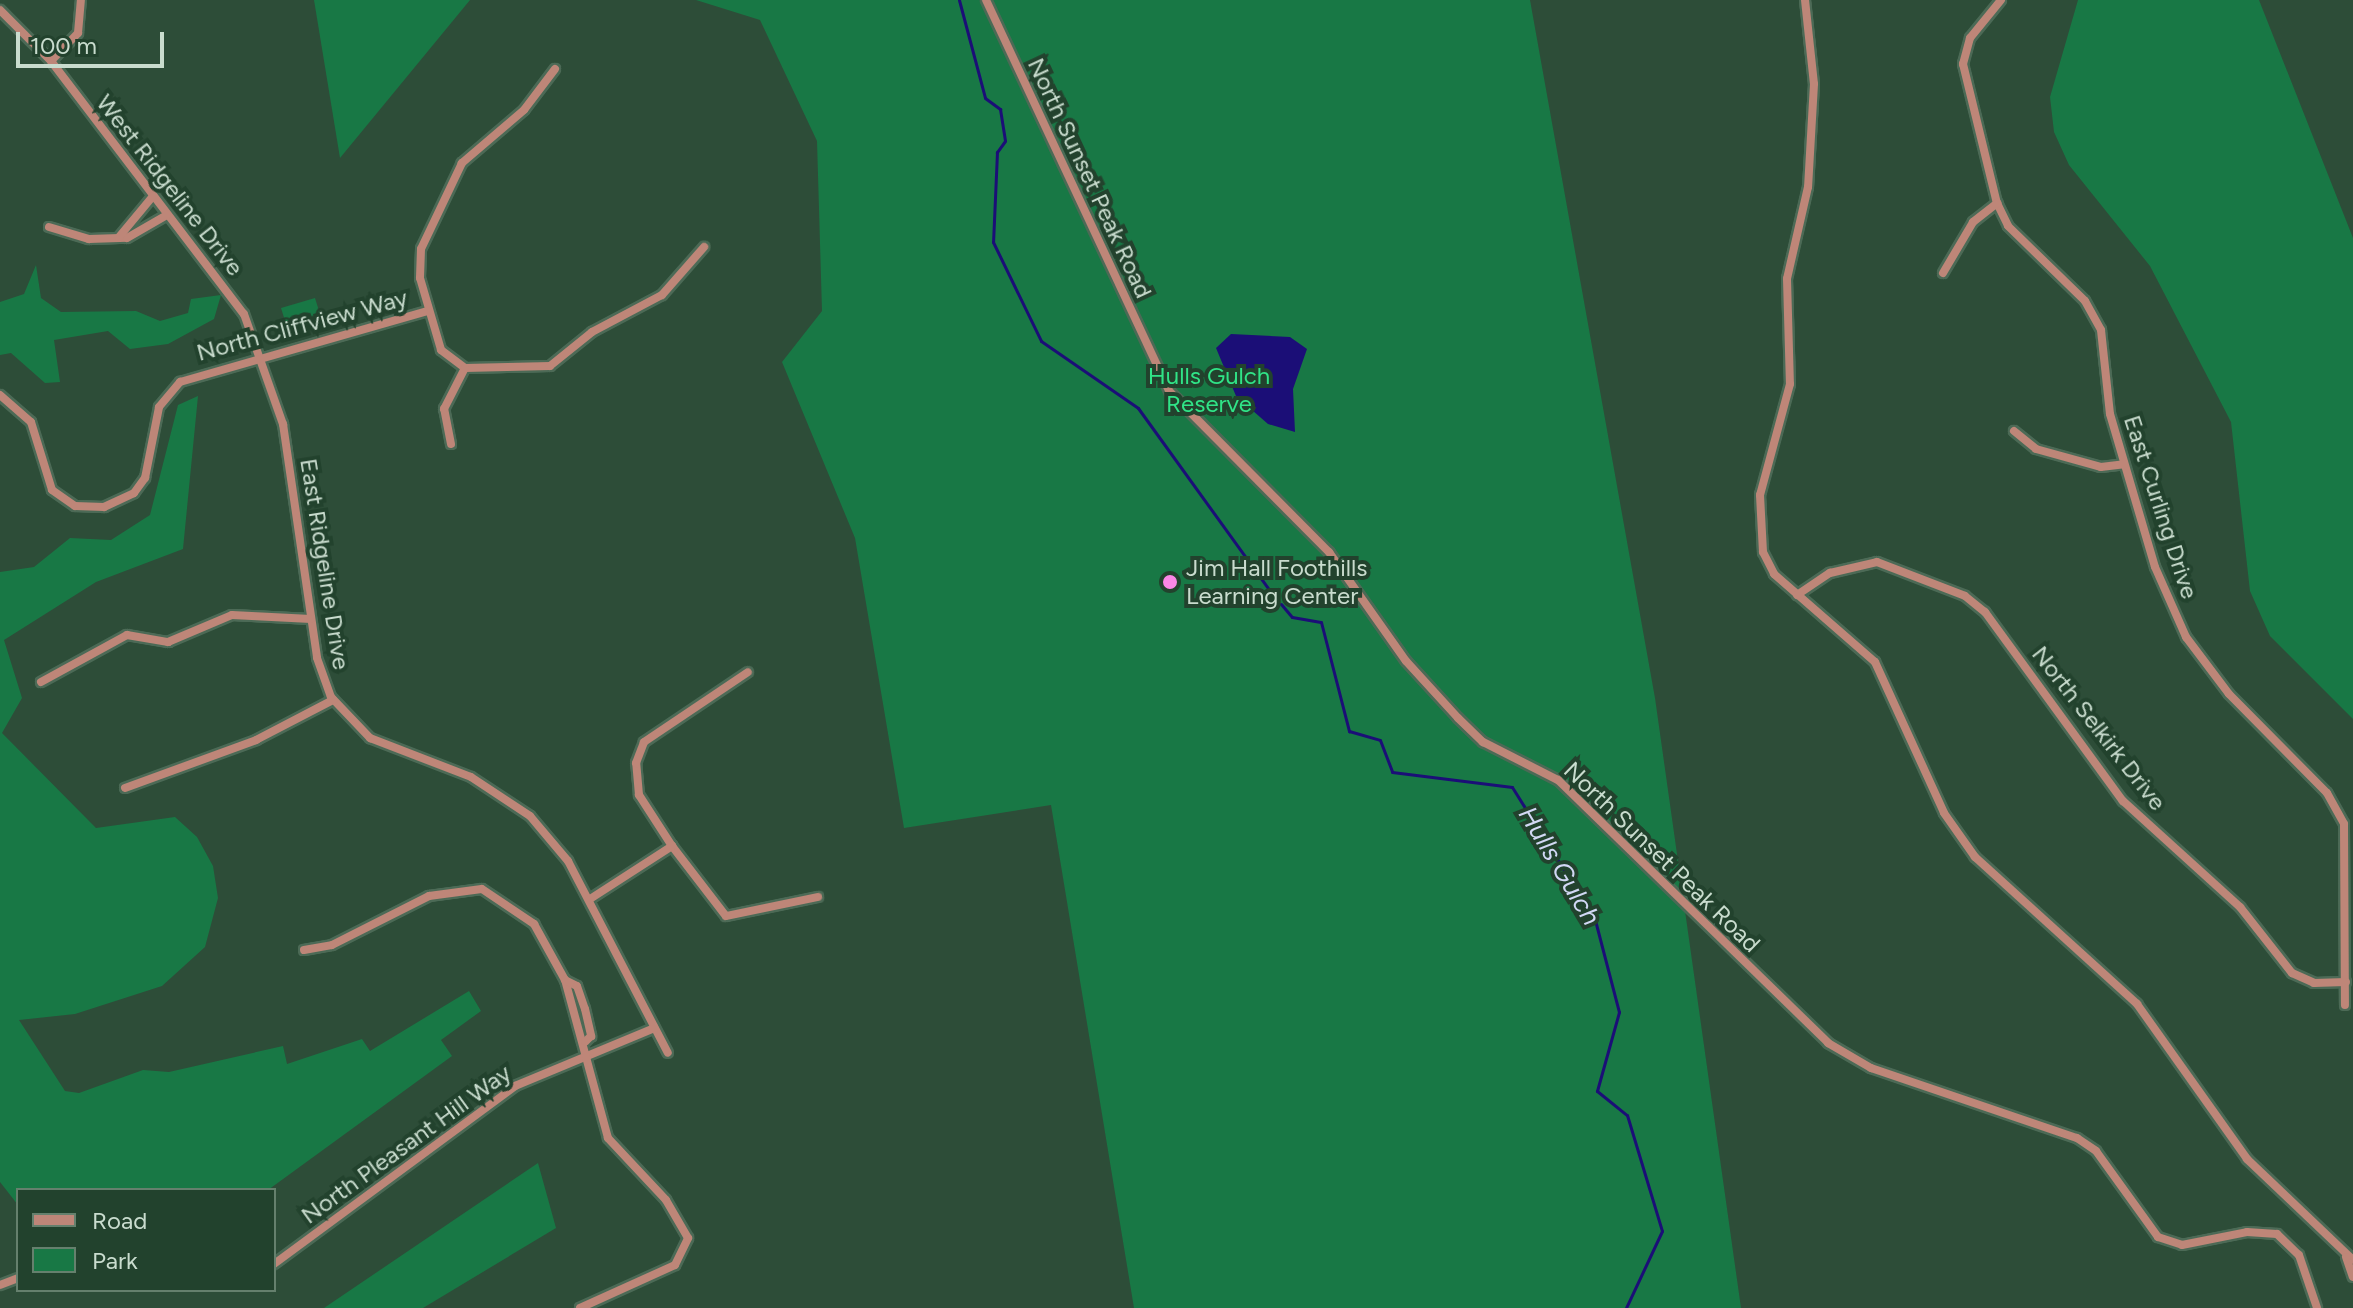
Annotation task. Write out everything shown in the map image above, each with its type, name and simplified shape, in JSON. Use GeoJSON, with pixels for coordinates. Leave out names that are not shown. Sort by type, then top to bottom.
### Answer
{"type":"FeatureCollection","features":[{"type":"Feature","properties":{"kind":"street"},"geometry":{"type":"LineString","coordinates":[[51,61],[78,33],[81,0]]}},
{"type":"Feature","properties":{"kind":"street","name":"North Sunset Peak Road"},"geometry":{"type":"LineString","coordinates":[[986,0],[1170,392],[1329,552],[1406,661],[1458,718],[1483,742],[1558,780],[1828,1043],[1871,1068],[2077,1138],[2096,1151],[2158,1237],[2182,1245],[2265,1231],[2288,1242],[2317,1308]]}},
{"type":"Feature","properties":{"kind":"street"},"geometry":{"type":"LineString","coordinates":[[1805,0],[1814,84],[1808,187],[1787,279],[1790,384],[1757,526],[1774,574],[1875,662],[1944,813],[1975,857],[2137,1004],[2247,1159],[2350,1259],[2353,1277]]}},
{"type":"Feature","properties":{"kind":"street","name":"East Curling Drive"},"geometry":{"type":"LineString","coordinates":[[2001,0],[1964,50],[1965,81],[1997,203],[2028,250],[2093,312],[2124,464],[2159,578],[2186,637],[2229,694],[2327,793],[2344,824],[2345,1005]]}},
{"type":"Feature","properties":{"kind":"street","name":"West Ridgeline Drive"},"geometry":{"type":"LineString","coordinates":[[0,10],[51,61],[244,314],[265,358]]}},
{"type":"Feature","properties":{"kind":"street"},"geometry":{"type":"LineString","coordinates":[[555,69],[524,110],[475,148],[450,185],[419,263],[428,311],[441,350],[465,368],[550,366],[592,332],[662,295],[704,247]]}},
{"type":"Feature","properties":{"kind":"street"},"geometry":{"type":"LineString","coordinates":[[119,237],[138,219],[153,196]]}},
{"type":"Feature","properties":{"kind":"street"},"geometry":{"type":"LineString","coordinates":[[1943,273],[1973,222],[1997,203]]}},
{"type":"Feature","properties":{"kind":"street"},"geometry":{"type":"LineString","coordinates":[[49,227],[119,237],[145,229],[167,215]]}},
{"type":"Feature","properties":{"kind":"street"},"geometry":{"type":"LineString","coordinates":[[138,219],[145,229]]}},
{"type":"Feature","properties":{"kind":"street","name":"North Cliffview Way"},"geometry":{"type":"LineString","coordinates":[[0,395],[31,422],[52,490],[75,506],[104,507],[134,493],[145,478],[155,420],[169,391],[193,375],[265,358],[428,311]]}},
{"type":"Feature","properties":{"kind":"street","name":"East Ridgeline Drive"},"geometry":{"type":"LineString","coordinates":[[265,358],[283,424],[311,619],[333,700],[370,738],[471,777],[512,801],[554,843],[590,899],[668,1053]]}},
{"type":"Feature","properties":{"kind":"street"},"geometry":{"type":"LineString","coordinates":[[451,444],[444,409],[465,368]]}},
{"type":"Feature","properties":{"kind":"street"},"geometry":{"type":"LineString","coordinates":[[2014,431],[2036,449],[2101,467],[2124,464]]}},
{"type":"Feature","properties":{"kind":"street","name":"North Selkirk Drive"},"geometry":{"type":"LineString","coordinates":[[1797,595],[1830,573],[1877,562],[1965,596],[1985,612],[2123,801],[2240,907],[2292,973],[2314,983],[2346,982]]}},
{"type":"Feature","properties":{"kind":"street"},"geometry":{"type":"LineString","coordinates":[[41,682],[127,635],[168,642],[222,616],[311,619]]}},
{"type":"Feature","properties":{"kind":"street"},"geometry":{"type":"LineString","coordinates":[[748,672],[661,726],[639,752],[639,795],[672,846],[726,916],[818,897]]}},
{"type":"Feature","properties":{"kind":"street"},"geometry":{"type":"LineString","coordinates":[[125,788],[256,740],[333,700]]}},
{"type":"Feature","properties":{"kind":"street"},"geometry":{"type":"LineString","coordinates":[[590,899],[672,846]]}},
{"type":"Feature","properties":{"kind":"street"},"geometry":{"type":"LineString","coordinates":[[304,950],[332,945],[451,888],[482,889],[528,917],[565,980],[577,1039],[585,1042]]}},
{"type":"Feature","properties":{"kind":"street"},"geometry":{"type":"LineString","coordinates":[[565,980],[577,986],[585,1009],[591,1036],[585,1042]]}},
{"type":"Feature","properties":{"kind":"street","name":"North Pleasant Hill Way"},"geometry":{"type":"LineString","coordinates":[[276,1263],[515,1086],[589,1060],[654,1028]]}},
{"type":"Feature","properties":{"kind":"street"},"geometry":{"type":"LineString","coordinates":[[580,1308],[675,1265],[687,1248],[666,1200],[608,1138],[585,1042]]}},
{"type":"Feature","properties":{"kind":"green space"},"geometry":{"type":"Polygon","coordinates":[[[314,0],[470,0],[340,158],[314,0]]]}},
{"type":"Feature","properties":{"kind":"green space","name":"Hulls Gulch Reserve"},"geometry":{"type":"Polygon","coordinates":[[[696,0],[1530,0],[1655,698],[1741,1308],[1134,1308],[1051,805],[904,828],[855,538],[782,362],[822,311],[817,141],[760,20],[696,0]]]}},
{"type":"Feature","properties":{"kind":"green space"},"geometry":{"type":"Polygon","coordinates":[[[2078,0],[2259,0],[2353,238],[2353,719],[2270,636],[2250,591],[2231,422],[2150,266],[2069,165],[2054,132],[2050,97],[2078,0]]]}},
{"type":"Feature","properties":{"kind":"green space"},"geometry":{"type":"Polygon","coordinates":[[[36,265],[41,298],[61,312],[136,311],[160,321],[188,313],[191,299],[221,295],[214,319],[168,344],[130,349],[108,331],[54,340],[60,382],[45,383],[11,353],[0,355],[0,302],[24,294],[36,265]]]}},
{"type":"Feature","properties":{"kind":"green space"},"geometry":{"type":"Polygon","coordinates":[[[315,298],[320,314],[286,324],[281,308],[315,298]]]}},
{"type":"Feature","properties":{"kind":"green space"},"geometry":{"type":"Polygon","coordinates":[[[198,396],[183,549],[96,582],[4,640],[22,698],[2,733],[96,828],[175,817],[197,837],[213,866],[218,898],[205,947],[162,986],[75,1014],[19,1020],[65,1091],[79,1093],[143,1070],[169,1072],[283,1046],[287,1064],[362,1039],[370,1051],[469,991],[481,1011],[441,1040],[452,1056],[271,1188],[16,1188],[16,1202],[0,1182],[0,572],[34,567],[70,538],[111,540],[150,515],[178,405],[198,396]]]}},
{"type":"Feature","properties":{"kind":"green space"},"geometry":{"type":"Polygon","coordinates":[[[538,1163],[556,1228],[423,1308],[324,1308],[538,1163]]]}},
{"type":"Feature","properties":{"kind":"shaded area"},"geometry":{"type":"Polygon","coordinates":[[[1231,334],[1290,337],[1307,349],[1293,389],[1295,432],[1268,424],[1236,396],[1216,348],[1231,334]]]}},
{"type":"Feature","properties":{"kind":"waterway","name":"Hulls Gulch"},"geometry":{"type":"LineString","coordinates":[[959,0],[985,98],[1000,109],[1005,141],[997,152],[993,242],[1041,341],[1138,408],[1272,594]]}},
{"type":"Feature","properties":{"kind":"waterway","name":"Hulls Gulch"},"geometry":{"type":"LineString","coordinates":[[1281,604],[1292,617],[1321,622],[1349,731],[1380,740],[1392,772],[1512,787],[1595,920],[1619,1012],[1597,1091],[1627,1115],[1662,1231],[1626,1308]]}},
{"type":"Feature","properties":{"kind":"place","name":"Jim Hall Foothills Learning Center"},"geometry":{"type":"Point","coordinates":[1170,582]}}]}
